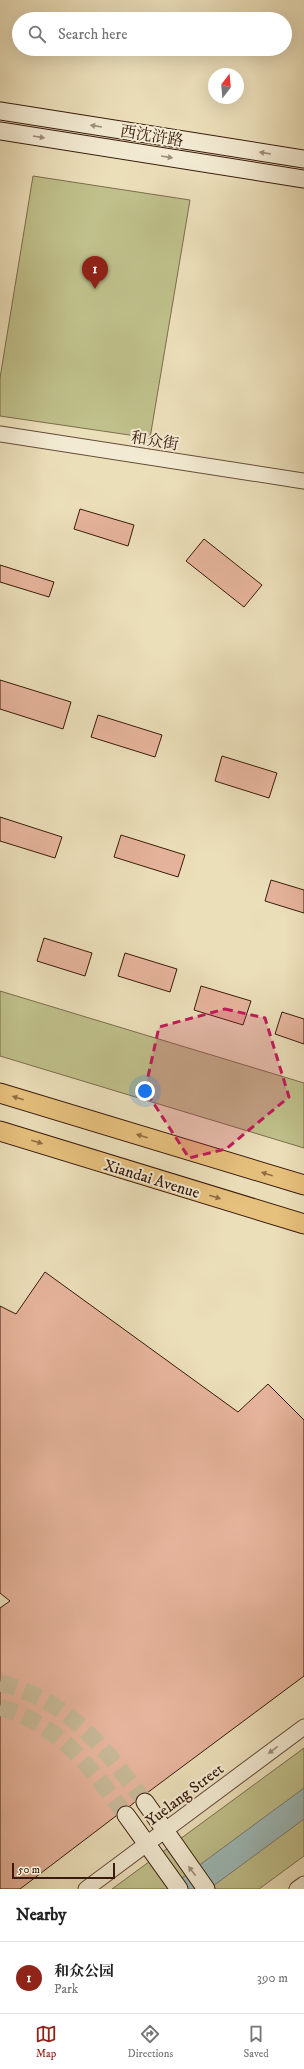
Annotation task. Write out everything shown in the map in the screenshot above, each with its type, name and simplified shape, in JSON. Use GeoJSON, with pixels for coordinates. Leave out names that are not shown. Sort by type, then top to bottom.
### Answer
{"type":"FeatureCollection","features":[{"type":"Feature","properties":{"kind":"main road","name":"西沈浒路"},"geometry":{"type":"LineString","coordinates":[[0,110],[304,159]]}},
{"type":"Feature","properties":{"kind":"main road","name":"西沈浒路"},"geometry":{"type":"LineString","coordinates":[[0,131],[304,179]]}},
{"type":"Feature","properties":{"kind":"main road"},"geometry":{"type":"LineString","coordinates":[[0,1093],[304,1185]]}},
{"type":"Feature","properties":{"kind":"main road","name":"Xiandai Avenue"},"geometry":{"type":"LineString","coordinates":[[0,1131],[304,1224]]}},
{"type":"Feature","properties":{"kind":"main road"},"geometry":{"type":"LineString","coordinates":[[145,1802],[179,1853],[206,1889]]}},
{"type":"Feature","properties":{"kind":"main road"},"geometry":{"type":"LineString","coordinates":[[126,1815],[179,1889]]}},
{"type":"Feature","properties":{"kind":"street","name":"和众街"},"geometry":{"type":"LineString","coordinates":[[0,434],[304,481]]}},
{"type":"Feature","properties":{"kind":"street","name":"Yuelang Street"},"geometry":{"type":"LineString","coordinates":[[86,1889],[304,1727]]}},
{"type":"Feature","properties":{"kind":"street"},"geometry":{"type":"LineString","coordinates":[[297,1889],[304,1884]]}},
{"type":"Feature","properties":{"kind":"highlighted area"},"geometry":{"type":"Polygon","coordinates":[[[225,1009],[265,1018],[289,1097],[226,1149],[189,1158],[145,1090],[159,1027],[225,1009]]]}},
{"type":"Feature","properties":{"kind":"green space"},"geometry":{"type":"Polygon","coordinates":[[[33,176],[190,200],[150,438],[0,416],[0,378],[33,176]]]}},
{"type":"Feature","properties":{"kind":"green space"},"geometry":{"type":"Polygon","coordinates":[[[0,991],[304,1083],[304,1148],[0,1056],[0,991]]]}},
{"type":"Feature","properties":{"kind":"green space"},"geometry":{"type":"Polygon","coordinates":[[[304,1748],[304,1856],[259,1889],[112,1889],[304,1748]]]}},
{"type":"Feature","properties":{"kind":"water"},"geometry":{"type":"Polygon","coordinates":[[[304,1788],[304,1819],[209,1889],[167,1889],[304,1788]]]}},
{"type":"Feature","properties":{"kind":"building"},"geometry":{"type":"Polygon","coordinates":[[[80,509],[134,525],[128,546],[74,529],[80,509]]]}},
{"type":"Feature","properties":{"kind":"building"},"geometry":{"type":"Polygon","coordinates":[[[204,539],[262,585],[244,607],[186,561],[204,539]]]}},
{"type":"Feature","properties":{"kind":"building"},"geometry":{"type":"Polygon","coordinates":[[[0,565],[54,582],[49,597],[0,582],[0,565]]]}},
{"type":"Feature","properties":{"kind":"building"},"geometry":{"type":"Polygon","coordinates":[[[0,680],[71,702],[63,729],[0,709],[0,680]]]}},
{"type":"Feature","properties":{"kind":"building"},"geometry":{"type":"Polygon","coordinates":[[[98,715],[162,735],[155,757],[91,737],[98,715]]]}},
{"type":"Feature","properties":{"kind":"building"},"geometry":{"type":"Polygon","coordinates":[[[222,756],[277,773],[269,798],[215,781],[222,756]]]}},
{"type":"Feature","properties":{"kind":"building"},"geometry":{"type":"Polygon","coordinates":[[[0,817],[62,837],[55,858],[0,841],[0,817]]]}},
{"type":"Feature","properties":{"kind":"building"},"geometry":{"type":"Polygon","coordinates":[[[121,835],[185,855],[178,877],[114,857],[121,835]]]}},
{"type":"Feature","properties":{"kind":"building"},"geometry":{"type":"Polygon","coordinates":[[[271,880],[304,890],[304,913],[265,901],[271,880]]]}},
{"type":"Feature","properties":{"kind":"building"},"geometry":{"type":"Polygon","coordinates":[[[44,938],[92,953],[85,976],[37,961],[44,938]]]}},
{"type":"Feature","properties":{"kind":"building"},"geometry":{"type":"Polygon","coordinates":[[[125,953],[177,969],[170,992],[118,976],[125,953]]]}},
{"type":"Feature","properties":{"kind":"building"},"geometry":{"type":"Polygon","coordinates":[[[201,986],[251,1001],[243,1025],[194,1010],[201,986]]]}},
{"type":"Feature","properties":{"kind":"building"},"geometry":{"type":"Polygon","coordinates":[[[282,1012],[304,1019],[304,1044],[275,1034],[282,1012]]]}},
{"type":"Feature","properties":{"kind":"building"},"geometry":{"type":"Polygon","coordinates":[[[45,1272],[238,1412],[268,1384],[304,1420],[304,1676],[147,1793],[139,1794],[135,1802],[130,1806],[120,1807],[116,1816],[20,1889],[0,1889],[0,1608],[10,1601],[0,1593],[0,1306],[16,1314],[45,1272]]]}},
{"type":"Feature","properties":{"kind":"tunnel"},"geometry":{"type":"LineString","coordinates":[[0,1683],[25,1691],[46,1701],[66,1714],[100,1745],[145,1802]]}},
{"type":"Feature","properties":{"kind":"tunnel"},"geometry":{"type":"LineString","coordinates":[[0,1707],[22,1715],[41,1725],[58,1737],[86,1764],[126,1815]]}},
{"type":"Feature","properties":{"kind":"place","name":"和众公园"},"geometry":{"type":"Point","coordinates":[95,289]}}]}
